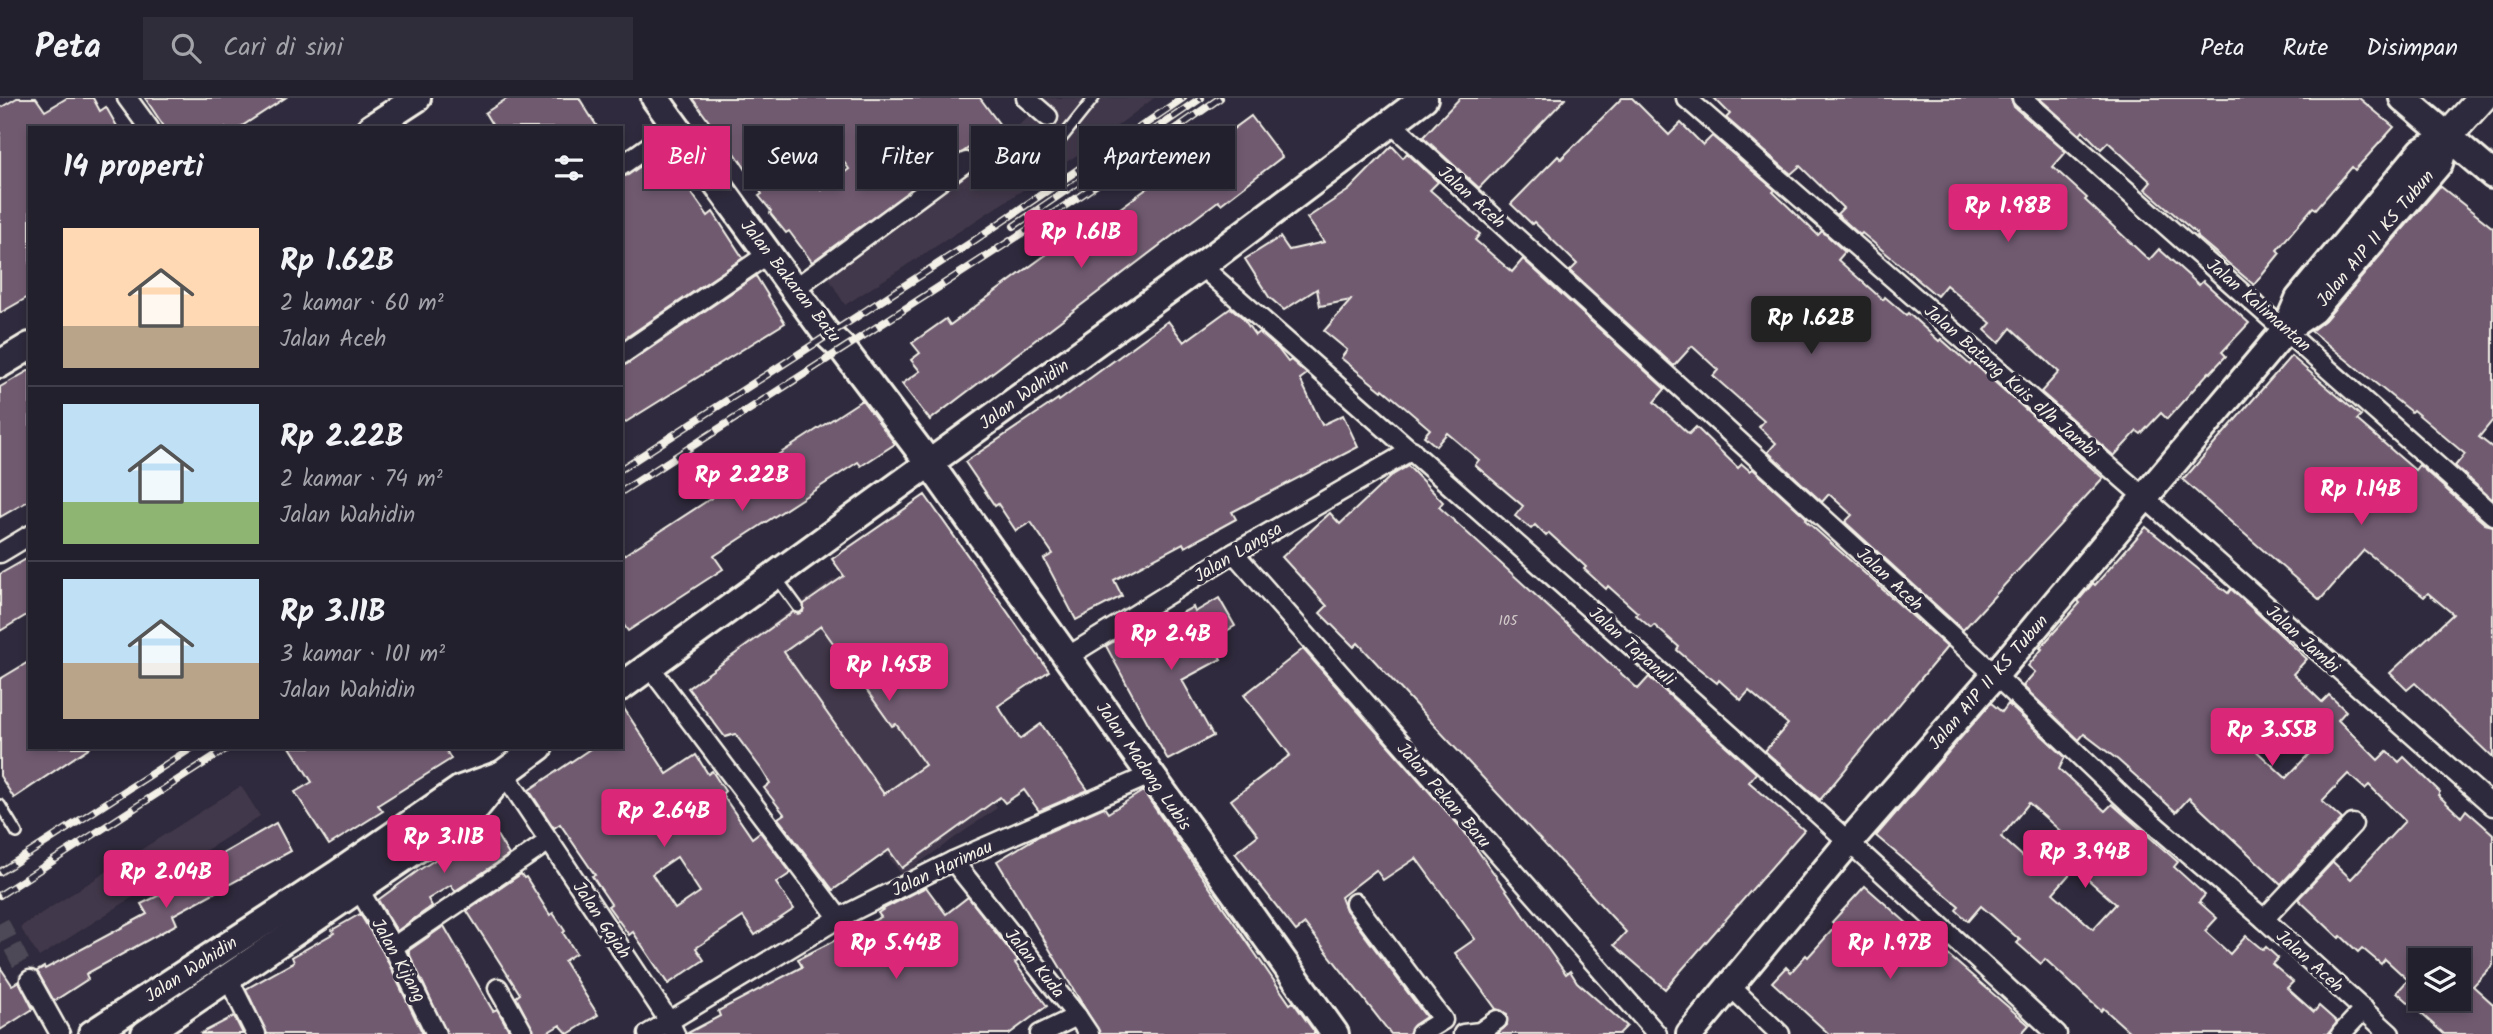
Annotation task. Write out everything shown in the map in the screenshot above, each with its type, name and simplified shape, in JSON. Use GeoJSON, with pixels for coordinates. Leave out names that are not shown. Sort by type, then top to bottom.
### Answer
{"type":"FeatureCollection","features":[{"type":"Feature","properties":{"kind":"main road"},"geometry":{"type":"LineString","coordinates":[[2447,137],[2482,98]]}},
{"type":"Feature","properties":{"kind":"street"},"geometry":{"type":"LineString","coordinates":[[127,98],[148,126]]}},
{"type":"Feature","properties":{"kind":"street"},"geometry":{"type":"LineString","coordinates":[[374,126],[417,98]]}},
{"type":"Feature","properties":{"kind":"street"},"geometry":{"type":"LineString","coordinates":[[1026,98],[1048,117]]}},
{"type":"Feature","properties":{"kind":"street","name":"Jalan Wahidin"},"geometry":{"type":"LineString","coordinates":[[623,686],[1201,266],[1424,98]]}},
{"type":"Feature","properties":{"kind":"street","name":"Jalan Batang Kuis d/h Jambi"},"geometry":{"type":"LineString","coordinates":[[1686,98],[2146,498]]}},
{"type":"Feature","properties":{"kind":"street","name":"Jalan Kalimantan"},"geometry":{"type":"LineString","coordinates":[[2022,98],[2493,515]]}},
{"type":"Feature","properties":{"kind":"street"},"geometry":{"type":"LineString","coordinates":[[2403,98],[2493,175]]}},
{"type":"Feature","properties":{"kind":"street","name":"Jalan Bakaran Batu"},"geometry":{"type":"LineString","coordinates":[[659,99],[675,126]]}},
{"type":"Feature","properties":{"kind":"street","name":"Jalan Aceh"},"geometry":{"type":"LineString","coordinates":[[1392,124],[1995,675],[2128,802],[2264,919],[2390,1034]]}},
{"type":"Feature","properties":{"kind":"street","name":"Jalan AIP II KS Tubun"},"geometry":{"type":"LineString","coordinates":[[1690,1034],[1848,843],[2146,498],[2286,329],[2299,299],[2421,152],[2447,137]]}},
{"type":"Feature","properties":{"kind":"street"},"geometry":{"type":"LineString","coordinates":[[623,165],[644,150]]}},
{"type":"Feature","properties":{"kind":"street"},"geometry":{"type":"LineString","coordinates":[[794,289],[966,162]]}},
{"type":"Feature","properties":{"kind":"street","name":"Jalan Bakaran Batu"},"geometry":{"type":"LineString","coordinates":[[721,189],[825,332],[842,348],[929,463]]}},
{"type":"Feature","properties":{"kind":"street"},"geometry":{"type":"LineString","coordinates":[[623,354],[768,254]]}},
{"type":"Feature","properties":{"kind":"street","name":"Jalan Tapanuli"},"geometry":{"type":"LineString","coordinates":[[1201,266],[1590,607],[1933,918],[2056,1034]]}},
{"type":"Feature","properties":{"kind":"street"},"geometry":{"type":"LineString","coordinates":[[0,364],[28,347]]}},
{"type":"Feature","properties":{"kind":"street","name":"Jalan Langsa"},"geometry":{"type":"LineString","coordinates":[[1067,657],[1234,553],[1412,450]]}},
{"type":"Feature","properties":{"kind":"street","name":"Jalan Madong Lubis"},"geometry":{"type":"LineString","coordinates":[[929,463],[1335,1034]]}},
{"type":"Feature","properties":{"kind":"street","name":"Jalan Jambi"},"geometry":{"type":"LineString","coordinates":[[2146,498],[2493,806]]}},
{"type":"Feature","properties":{"kind":"street"},"geometry":{"type":"LineString","coordinates":[[0,553],[28,536]]}},
{"type":"Feature","properties":{"kind":"street","name":"Jalan Pekan Baru"},"geometry":{"type":"LineString","coordinates":[[1234,553],[1657,1034]]}},
{"type":"Feature","properties":{"kind":"street"},"geometry":{"type":"LineString","coordinates":[[649,666],[839,918]]}},
{"type":"Feature","properties":{"kind":"street","name":"Jalan Wahidin"},"geometry":{"type":"LineString","coordinates":[[145,1034],[474,810],[505,773],[536,749]]}},
{"type":"Feature","properties":{"kind":"street","name":"Jalan Wahidin"},"geometry":{"type":"LineString","coordinates":[[92,1034],[336,875],[461,789],[505,773]]}},
{"type":"Feature","properties":{"kind":"street","name":"Jalan Gajah"},"geometry":{"type":"LineString","coordinates":[[505,773],[672,1028]]}},
{"type":"Feature","properties":{"kind":"street","name":"Jalan Harimau"},"geometry":{"type":"LineString","coordinates":[[648,1034],[672,1028],[839,918],[953,861],[1150,775]]}},
{"type":"Feature","properties":{"kind":"street"},"geometry":{"type":"LineString","coordinates":[[2264,919],[2353,824]]}},
{"type":"Feature","properties":{"kind":"street"},"geometry":{"type":"LineString","coordinates":[[393,947],[550,841]]}},
{"type":"Feature","properties":{"kind":"street","name":"Jalan Kuda"},"geometry":{"type":"LineString","coordinates":[[953,861],[1077,1016],[1088,1034]]}},
{"type":"Feature","properties":{"kind":"street","name":"Jalan Kijang"},"geometry":{"type":"LineString","coordinates":[[358,888],[393,947],[436,1034]]}},
{"type":"Feature","properties":{"kind":"street"},"geometry":{"type":"LineString","coordinates":[[1355,903],[1450,1028],[1462,1034],[1480,1032],[1497,1020]]}},
{"type":"Feature","properties":{"kind":"street"},"geometry":{"type":"LineString","coordinates":[[228,978],[256,1034]]}},
{"type":"Feature","properties":{"kind":"street"},"geometry":{"type":"LineString","coordinates":[[30,980],[60,1034]]}},
{"type":"Feature","properties":{"kind":"street"},"geometry":{"type":"LineString","coordinates":[[1731,987],[1780,1034]]}},
{"type":"Feature","properties":{"kind":"street"},"geometry":{"type":"LineString","coordinates":[[498,988],[524,1034]]}},
{"type":"Feature","properties":{"kind":"street"},"geometry":{"type":"LineString","coordinates":[[2341,1034],[2364,1009]]}},
{"type":"Feature","properties":{"kind":"street"},"geometry":{"type":"LineString","coordinates":[[1040,1034],[1077,1016]]}},
{"type":"Feature","properties":{"kind":"street"},"geometry":{"type":"LineString","coordinates":[[1420,1034],[1443,1020]]}},
{"type":"Feature","properties":{"kind":"lane"},"geometry":{"type":"LineString","coordinates":[[1065,134],[1094,98]]}},
{"type":"Feature","properties":{"kind":"lane"},"geometry":{"type":"LineString","coordinates":[[774,576],[798,607]]}},
{"type":"Feature","properties":{"kind":"lane"},"geometry":{"type":"LineString","coordinates":[[0,804],[17,833]]}},
{"type":"Feature","properties":{"kind":"shaded area"},"geometry":{"type":"Polygon","coordinates":[[[1047,98],[1154,98],[1117,126],[1079,126],[1079,154],[1065,163],[1065,126],[1018,126],[1047,98]]]}},
{"type":"Feature","properties":{"kind":"shaded area"},"geometry":{"type":"Polygon","coordinates":[[[971,162],[971,189],[1025,189],[845,305],[825,272],[935,189],[957,189],[957,173],[971,162]]]}},
{"type":"Feature","properties":{"kind":"shaded area"},"geometry":{"type":"Polygon","coordinates":[[[835,578],[997,808],[902,875],[736,650],[835,578]]]}},
{"type":"Feature","properties":{"kind":"shaded area"},"geometry":{"type":"Polygon","coordinates":[[[241,786],[260,816],[39,957],[20,927],[241,786]]]}},
{"type":"Feature","properties":{"kind":"building"},"geometry":{"type":"Polygon","coordinates":[[[17,98],[36,98],[45,111],[67,98],[93,98],[100,111],[106,107],[117,126],[28,126],[28,297],[0,313],[0,108],[17,98]]]}},
{"type":"Feature","properties":{"kind":"building"},"geometry":{"type":"Polygon","coordinates":[[[145,98],[285,98],[242,126],[164,126],[145,98]]]}},
{"type":"Feature","properties":{"kind":"building"},"geometry":{"type":"Polygon","coordinates":[[[508,98],[579,98],[597,126],[493,126],[485,113],[508,98]]]}},
{"type":"Feature","properties":{"kind":"building"},"geometry":{"type":"Polygon","coordinates":[[[692,98],[980,98],[1000,125],[971,126],[971,146],[957,156],[957,126],[857,126],[857,189],[912,189],[812,262],[789,231],[786,233],[770,213],[759,196],[762,194],[759,189],[843,189],[843,174],[849,169],[843,161],[843,126],[744,126],[744,167],[730,146],[730,126],[712,126],[692,98]]]}},
{"type":"Feature","properties":{"kind":"building"},"geometry":{"type":"Polygon","coordinates":[[[1460,98],[1566,98],[1479,188],[1423,137],[1460,98]]]}},
{"type":"Feature","properties":{"kind":"building"},"geometry":{"type":"Polygon","coordinates":[[[1622,98],[1632,98],[1669,135],[1681,123],[1703,145],[1712,136],[1775,190],[1773,192],[1818,235],[1822,231],[1845,252],[1838,260],[1883,300],[1885,297],[1906,315],[1908,313],[1970,365],[1972,362],[2103,478],[1963,630],[1845,522],[1852,515],[1829,494],[1822,502],[1768,452],[1776,443],[1759,427],[1764,421],[1713,376],[1718,370],[1692,346],[1674,366],[1570,271],[1577,264],[1534,222],[1532,224],[1511,204],[1558,156],[1561,159],[1622,98]]]}},
{"type":"Feature","properties":{"kind":"building"},"geometry":{"type":"Polygon","coordinates":[[[1714,98],[2011,98],[2014,107],[2066,152],[2053,167],[2087,198],[2085,200],[2149,260],[2159,249],[2199,285],[2203,281],[2249,323],[2222,352],[2226,356],[2167,419],[2161,413],[2141,434],[2137,431],[2114,456],[2041,392],[2059,372],[2011,328],[1999,343],[1985,330],[1991,323],[1946,285],[1937,296],[1837,214],[1843,208],[1800,166],[1791,174],[1726,118],[1730,114],[1714,98]]]}},
{"type":"Feature","properties":{"kind":"building"},"geometry":{"type":"Polygon","coordinates":[[[2039,98],[2359,98],[2394,127],[2355,170],[2352,167],[2316,209],[2313,207],[2277,250],[2280,253],[2254,285],[2145,189],[2151,182],[2108,142],[2101,149],[2083,131],[2080,135],[2039,98]]]}},
{"type":"Feature","properties":{"kind":"building"},"geometry":{"type":"Polygon","coordinates":[[[1251,116],[1282,157],[1221,204],[1218,201],[930,420],[902,384],[920,371],[911,360],[920,353],[912,343],[946,319],[950,325],[1062,243],[1063,245],[1091,224],[1094,227],[1146,189],[1235,189],[1235,128],[1251,116]]]}},
{"type":"Feature","properties":{"kind":"building"},"geometry":{"type":"Polygon","coordinates":[[[1392,146],[1403,158],[1407,153],[1438,182],[1430,190],[1480,234],[1475,240],[1512,272],[1523,259],[1665,389],[1654,402],[1689,434],[1696,427],[1738,468],[1742,464],[1750,471],[1753,469],[1807,518],[1805,520],[1947,647],[1820,800],[1765,751],[1788,724],[1749,691],[1741,700],[1719,680],[1717,683],[1692,663],[1677,650],[1679,647],[1654,625],[1651,628],[1608,586],[1606,589],[1584,569],[1586,567],[1549,533],[1546,536],[1535,525],[1531,529],[1515,516],[1523,506],[1475,465],[1479,460],[1447,433],[1436,446],[1424,436],[1430,429],[1341,358],[1347,350],[1324,331],[1351,300],[1320,306],[1317,289],[1284,310],[1269,297],[1245,259],[1280,237],[1289,250],[1324,242],[1307,218],[1349,190],[1392,146]]]}},
{"type":"Feature","properties":{"kind":"building"},"geometry":{"type":"Polygon","coordinates":[[[644,164],[644,189],[689,189],[708,216],[713,212],[743,258],[623,340],[623,176],[644,164]]]}},
{"type":"Feature","properties":{"kind":"building"},"geometry":{"type":"Polygon","coordinates":[[[2440,186],[2493,228],[2493,420],[2479,437],[2493,448],[2493,500],[2455,466],[2465,454],[2311,331],[2325,320],[2440,186]]]}},
{"type":"Feature","properties":{"kind":"building"},"geometry":{"type":"Polygon","coordinates":[[[756,276],[785,323],[623,424],[623,365],[756,276]]]}},
{"type":"Feature","properties":{"kind":"building"},"geometry":{"type":"Polygon","coordinates":[[[1231,308],[1242,317],[1255,335],[1259,332],[1288,362],[1291,360],[1307,374],[1300,379],[1322,425],[1343,415],[1358,447],[1232,512],[1236,519],[1185,547],[1183,543],[1114,580],[1122,596],[1076,620],[1044,559],[1053,554],[1031,522],[1016,531],[965,462],[1058,399],[1059,401],[1168,321],[1184,342],[1231,308]]]}},
{"type":"Feature","properties":{"kind":"building"},"geometry":{"type":"Polygon","coordinates":[[[2291,356],[2361,416],[2357,420],[2415,470],[2419,465],[2485,524],[2493,526],[2493,758],[2415,683],[2407,690],[2390,673],[2453,614],[2428,593],[2424,597],[2364,550],[2320,600],[2183,480],[2291,356]]]}},
{"type":"Feature","properties":{"kind":"building"},"geometry":{"type":"Polygon","coordinates":[[[28,371],[28,501],[0,517],[0,387],[28,371]]]}},
{"type":"Feature","properties":{"kind":"building"},"geometry":{"type":"Polygon","coordinates":[[[862,400],[895,444],[861,466],[858,462],[714,556],[723,569],[628,631],[623,624],[623,556],[862,400]]]}},
{"type":"Feature","properties":{"kind":"building"},"geometry":{"type":"Polygon","coordinates":[[[1408,466],[1443,502],[1439,507],[1638,689],[1649,677],[1756,773],[1749,782],[1804,830],[1665,989],[1614,945],[1626,932],[1358,643],[1354,647],[1320,613],[1327,606],[1282,557],[1330,513],[1340,524],[1391,476],[1408,466]]]}},
{"type":"Feature","properties":{"kind":"building"},"geometry":{"type":"Polygon","coordinates":[[[925,495],[1049,671],[998,706],[1020,739],[1041,724],[1088,790],[1039,811],[1024,790],[1005,803],[1000,797],[902,868],[889,850],[833,890],[778,818],[784,814],[764,788],[770,783],[762,770],[735,734],[725,737],[688,688],[793,612],[803,612],[804,604],[844,576],[832,559],[925,495]],[[821,626],[784,652],[884,794],[925,765],[896,724],[892,726],[821,626]]]}},
{"type":"Feature","properties":{"kind":"building"},"geometry":{"type":"Polygon","coordinates":[[[2146,527],[2228,593],[2231,589],[2307,659],[2293,674],[2322,702],[2329,695],[2346,711],[2338,720],[2378,760],[2387,751],[2399,762],[2404,757],[2461,817],[2466,810],[2493,834],[2493,965],[2473,986],[2493,1004],[2493,1034],[2444,1034],[2418,1011],[2471,1011],[2471,948],[2408,948],[2408,980],[2385,959],[2381,964],[2362,948],[2358,952],[2298,899],[2333,862],[2351,879],[2405,821],[2369,785],[2365,789],[2348,774],[2322,801],[2342,819],[2281,884],[2189,798],[2176,812],[2118,760],[2084,734],[2079,740],[2023,686],[2035,672],[2028,666],[2042,649],[2040,648],[2080,603],[2078,601],[2093,583],[2095,585],[2146,527]],[[2261,711],[2239,735],[2286,778],[2309,754],[2261,711]]]}},
{"type":"Feature","properties":{"kind":"building"},"geometry":{"type":"Polygon","coordinates":[[[28,558],[28,614],[0,631],[0,574],[28,558]]]}},
{"type":"Feature","properties":{"kind":"building"},"geometry":{"type":"Polygon","coordinates":[[[1219,598],[1235,626],[1211,640],[1221,659],[1182,680],[1213,736],[1168,760],[1106,646],[1150,621],[1154,628],[1193,607],[1195,612],[1219,598]]]}},
{"type":"Feature","properties":{"kind":"building"},"geometry":{"type":"Polygon","coordinates":[[[1303,649],[1463,830],[1566,974],[1570,971],[1577,982],[1627,1026],[1619,1034],[1497,1034],[1507,1025],[1507,1014],[1496,1009],[1455,953],[1475,939],[1416,858],[1383,880],[1376,870],[1341,897],[1346,910],[1426,1017],[1414,1025],[1409,1034],[1391,1034],[1305,924],[1296,931],[1235,853],[1258,835],[1231,800],[1290,755],[1244,695],[1303,649]]]}},
{"type":"Feature","properties":{"kind":"building"},"geometry":{"type":"Polygon","coordinates":[[[28,662],[28,749],[87,749],[14,798],[0,776],[0,679],[28,662]]]}},
{"type":"Feature","properties":{"kind":"building"},"geometry":{"type":"Polygon","coordinates":[[[1991,703],[2002,712],[2008,704],[2065,757],[2059,769],[2105,811],[2112,804],[2178,862],[2174,867],[2205,895],[2199,902],[2217,918],[2205,931],[2230,954],[2246,936],[2263,950],[2266,947],[2278,958],[2272,964],[2293,982],[2287,988],[2314,1012],[2319,1006],[2337,1022],[2328,1034],[2132,1034],[2103,1008],[2101,1011],[2045,959],[2041,964],[2017,943],[2020,940],[1981,906],[1968,921],[1956,910],[1959,906],[1876,836],[1991,703]],[[2029,803],[2001,837],[2029,862],[2036,854],[2044,861],[2067,837],[2029,803]],[[2075,868],[2053,893],[2093,929],[2116,904],[2075,868]]]}},
{"type":"Feature","properties":{"kind":"building"},"geometry":{"type":"Polygon","coordinates":[[[623,707],[667,774],[696,755],[708,774],[712,771],[725,791],[722,794],[752,838],[760,832],[791,873],[776,883],[794,909],[755,935],[743,917],[696,948],[704,960],[668,984],[633,932],[629,935],[608,906],[611,904],[592,876],[595,875],[560,824],[554,828],[529,790],[590,749],[623,749],[623,707]],[[677,857],[652,874],[675,909],[700,892],[677,857]]]}},
{"type":"Feature","properties":{"kind":"building"},"geometry":{"type":"Polygon","coordinates":[[[291,749],[445,749],[451,759],[378,805],[383,811],[329,845],[295,792],[312,782],[291,749]]]}},
{"type":"Feature","properties":{"kind":"building"},"geometry":{"type":"Polygon","coordinates":[[[1143,791],[1290,1004],[1293,1002],[1316,1034],[1100,1034],[997,861],[1039,836],[1104,807],[1108,813],[1143,791]]]}},
{"type":"Feature","properties":{"kind":"building"},"geometry":{"type":"Polygon","coordinates":[[[487,819],[509,855],[455,891],[451,885],[428,899],[432,906],[397,931],[378,900],[458,845],[456,842],[487,819]]]}},
{"type":"Feature","properties":{"kind":"building"},"geometry":{"type":"Polygon","coordinates":[[[276,823],[291,851],[173,915],[177,924],[86,974],[88,979],[54,1001],[37,971],[147,914],[141,904],[206,871],[204,867],[224,856],[222,854],[276,823]]]}},
{"type":"Feature","properties":{"kind":"building"},"geometry":{"type":"Polygon","coordinates":[[[521,874],[526,877],[550,915],[553,913],[565,931],[563,933],[576,953],[564,961],[598,1015],[568,1034],[560,1025],[545,1034],[535,1034],[516,997],[520,994],[467,911],[521,874]]]}},
{"type":"Feature","properties":{"kind":"building"},"geometry":{"type":"Polygon","coordinates":[[[1865,886],[1944,956],[1946,953],[2029,1025],[2021,1034],[1829,1034],[1772,982],[1786,967],[1791,972],[1806,955],[1808,957],[1836,926],[1832,922],[1865,886]]]}},
{"type":"Feature","properties":{"kind":"building"},"geometry":{"type":"Polygon","coordinates":[[[926,887],[946,914],[968,897],[1018,961],[1015,963],[1047,1006],[1009,1034],[686,1034],[720,1016],[718,1011],[802,967],[798,959],[881,917],[878,913],[926,887]]]}},
{"type":"Feature","properties":{"kind":"building"},"geometry":{"type":"Polygon","coordinates":[[[360,914],[383,952],[423,1034],[267,1034],[246,989],[294,962],[292,957],[334,933],[332,930],[360,914]]]}},
{"type":"Feature","properties":{"kind":"building"},"geometry":{"type":"Polygon","coordinates":[[[444,926],[493,1011],[497,1009],[511,1034],[447,1034],[408,951],[444,926]]]}},
{"type":"Feature","properties":{"kind":"building"},"geometry":{"type":"Polygon","coordinates":[[[0,967],[12,985],[19,981],[33,1009],[0,1030],[0,967]]]}},
{"type":"Feature","properties":{"kind":"building"},"geometry":{"type":"Polygon","coordinates":[[[2408,980],[2408,1002],[2397,992],[2408,980]]]}},
{"type":"Feature","properties":{"kind":"building"},"geometry":{"type":"Polygon","coordinates":[[[234,1016],[243,1034],[200,1034],[234,1016]]]}},
{"type":"Feature","properties":{"kind":"tunnel"},"geometry":{"type":"LineString","coordinates":[[0,923],[30,980]]}},
{"type":"Feature","properties":{"kind":"railway"},"geometry":{"type":"LineString","coordinates":[[623,468],[972,242],[1183,98]]}},
{"type":"Feature","properties":{"kind":"railway"},"geometry":{"type":"LineString","coordinates":[[1014,226],[1201,98]]}},
{"type":"Feature","properties":{"kind":"railway"},"geometry":{"type":"LineString","coordinates":[[623,491],[1080,196],[1220,98]]}},
{"type":"Feature","properties":{"kind":"railway"},"geometry":{"type":"LineString","coordinates":[[0,872],[190,749]]}},
{"type":"Feature","properties":{"kind":"railway"},"geometry":{"type":"LineString","coordinates":[[0,895],[226,749]]}}]}
